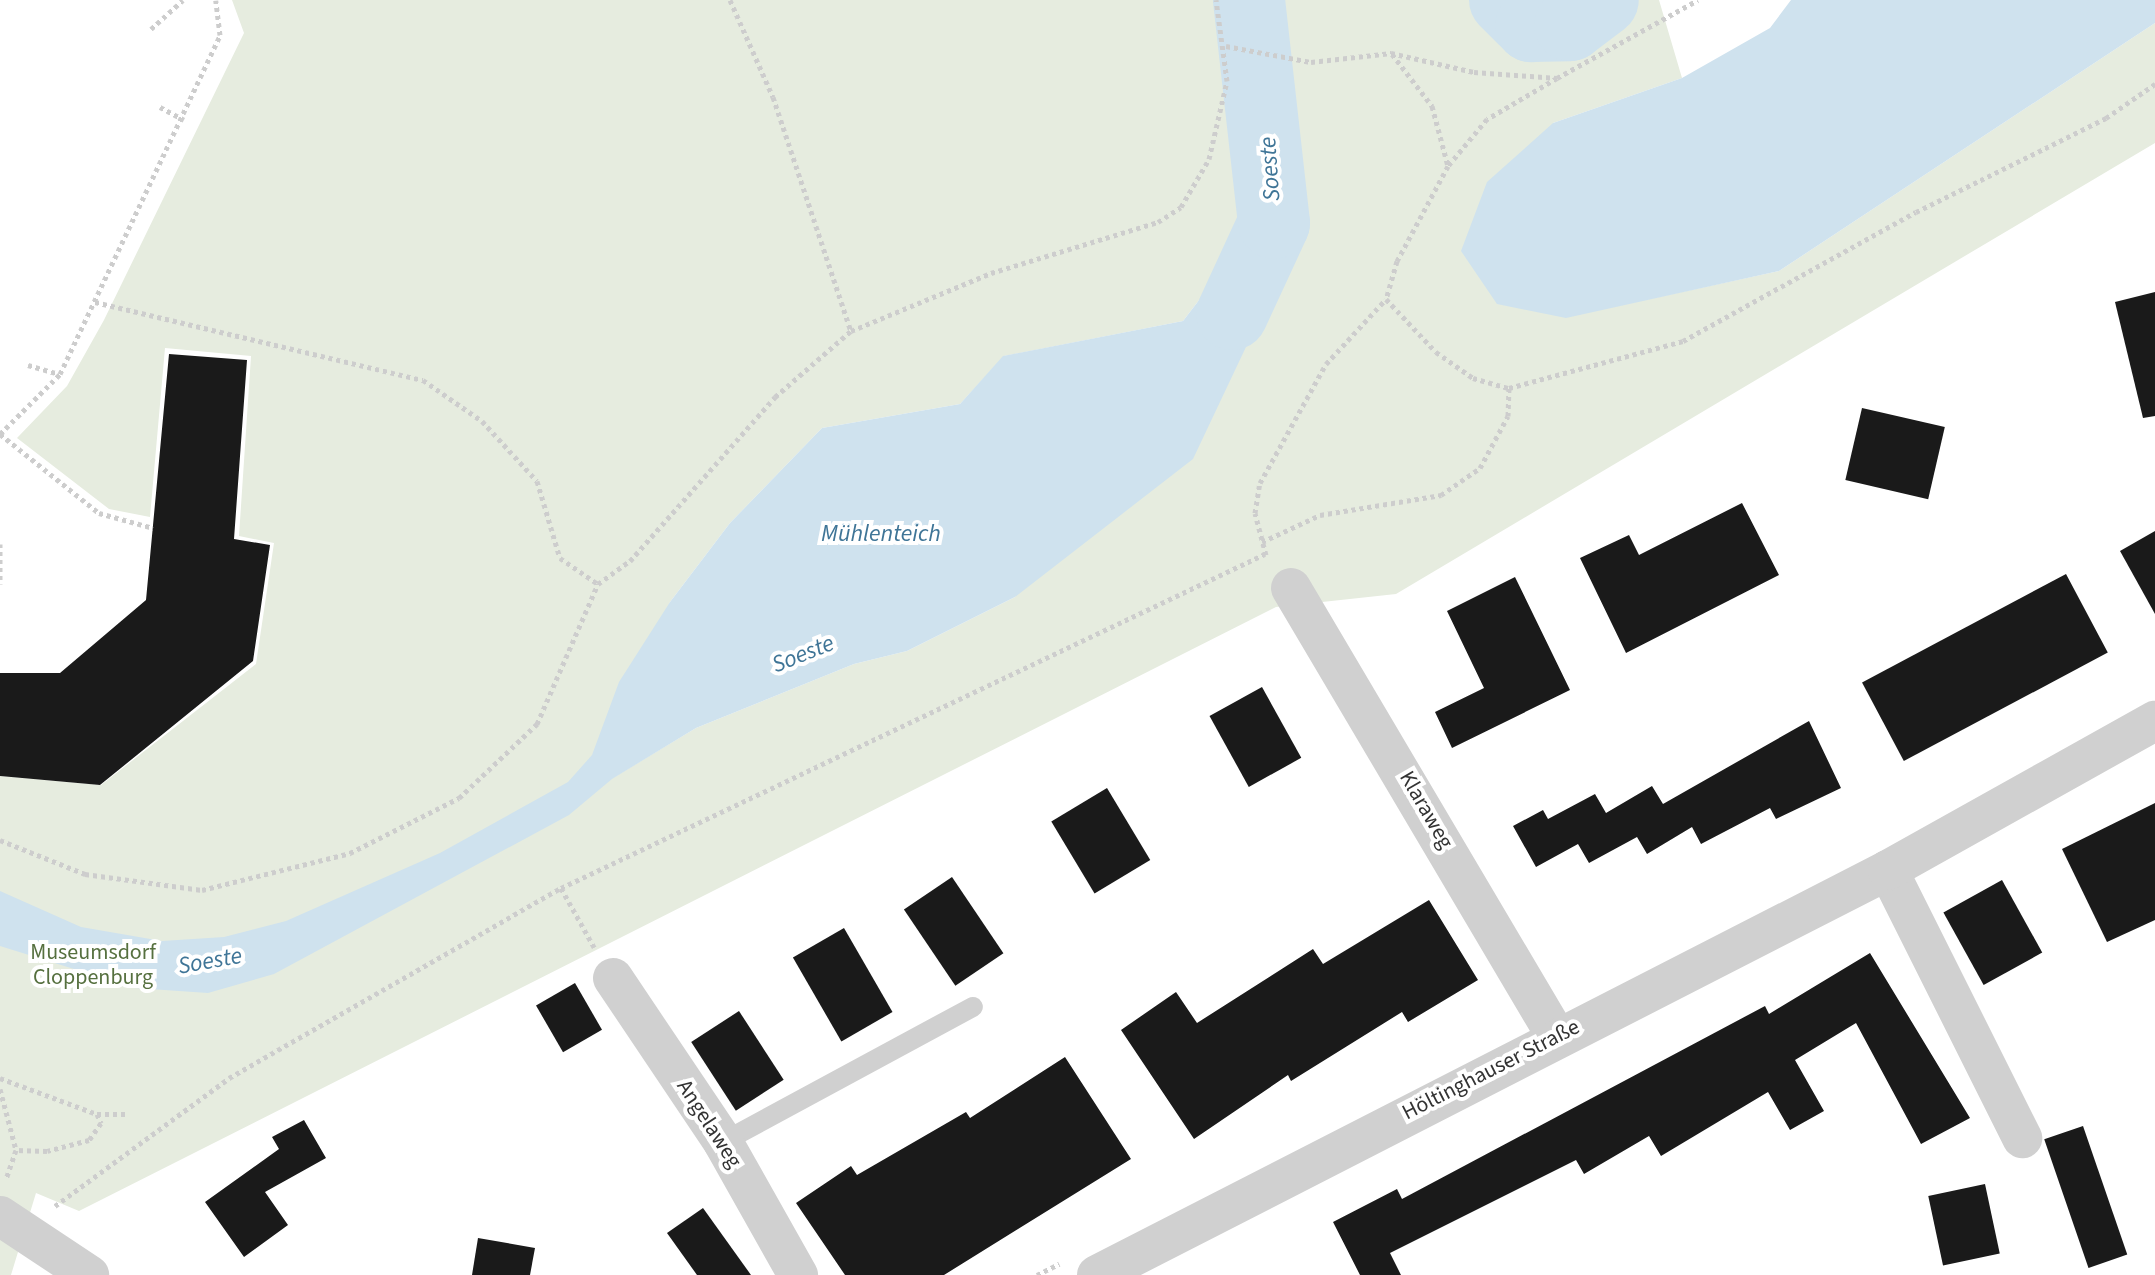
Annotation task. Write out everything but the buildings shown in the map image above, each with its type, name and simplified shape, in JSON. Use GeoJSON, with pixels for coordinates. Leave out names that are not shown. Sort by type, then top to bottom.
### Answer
{"type":"FeatureCollection","features":[{"type":"Feature","properties":{"kind":"street","name":"Klaraweg"},"geometry":{"type":"LineString","coordinates":[[1291,588],[1556,1036]]}},
{"type":"Feature","properties":{"kind":"street","name":"Höltinghauser Straße"},"geometry":{"type":"LineString","coordinates":[[1097,1275],[1556,1036],[1888,870],[2155,721]]}},
{"type":"Feature","properties":{"kind":"street"},"geometry":{"type":"LineString","coordinates":[[1888,870],[2022,1138]]}},
{"type":"Feature","properties":{"kind":"street","name":"Angelaweg"},"geometry":{"type":"LineString","coordinates":[[613,978],[723,1142],[798,1275]]}},
{"type":"Feature","properties":{"kind":"street"},"geometry":{"type":"LineString","coordinates":[[16,1225],[89,1275]]}},
{"type":"Feature","properties":{"kind":"lane"},"geometry":{"type":"LineString","coordinates":[[723,1142],[973,1007]]}},
{"type":"Feature","properties":{"kind":"path"},"geometry":{"type":"LineString","coordinates":[[151,29],[183,0]]}},
{"type":"Feature","properties":{"kind":"path"},"geometry":{"type":"LineString","coordinates":[[153,528],[99,513],[0,434],[60,374],[184,120],[220,35],[216,0]]}},
{"type":"Feature","properties":{"kind":"path"},"geometry":{"type":"LineString","coordinates":[[730,0],[773,97],[851,331]]}},
{"type":"Feature","properties":{"kind":"path"},"geometry":{"type":"LineString","coordinates":[[0,840],[85,874],[202,890],[350,853],[459,798],[537,724],[598,584],[630,561],[775,397],[851,331],[991,273],[1158,222],[1181,207],[1209,159],[1227,81],[1226,46],[1216,0]]}},
{"type":"Feature","properties":{"kind":"path"},"geometry":{"type":"LineString","coordinates":[[1291,588],[1265,554],[1255,513],[1260,483],[1326,364],[1386,299],[1397,261],[1448,166],[1487,119],[1698,0]]}},
{"type":"Feature","properties":{"kind":"path"},"geometry":{"type":"LineString","coordinates":[[1226,46],[1311,62],[1391,53],[1474,72],[1557,78]]}},
{"type":"Feature","properties":{"kind":"path"},"geometry":{"type":"LineString","coordinates":[[1391,53],[1432,106],[1448,166]]}},
{"type":"Feature","properties":{"kind":"path"},"geometry":{"type":"LineString","coordinates":[[1386,299],[1436,352],[1473,378],[1509,388],[1683,341],[1916,212],[2106,118],[2155,84]]}},
{"type":"Feature","properties":{"kind":"path"},"geometry":{"type":"LineString","coordinates":[[160,107],[184,120]]}},
{"type":"Feature","properties":{"kind":"path"},"geometry":{"type":"LineString","coordinates":[[95,302],[423,380],[482,421],[537,481],[560,558],[598,584]]}},
{"type":"Feature","properties":{"kind":"path"},"geometry":{"type":"LineString","coordinates":[[28,365],[60,374]]}},
{"type":"Feature","properties":{"kind":"path"},"geometry":{"type":"LineString","coordinates":[[1262,542],[1320,515],[1441,495],[1480,468],[1508,416],[1509,388]]}},
{"type":"Feature","properties":{"kind":"path"},"geometry":{"type":"LineString","coordinates":[[0,544],[0,584]]}},
{"type":"Feature","properties":{"kind":"path"},"geometry":{"type":"LineString","coordinates":[[16,1225],[229,1078],[561,888],[1265,554]]}},
{"type":"Feature","properties":{"kind":"path"},"geometry":{"type":"LineString","coordinates":[[561,888],[613,978]]}},
{"type":"Feature","properties":{"kind":"path"},"geometry":{"type":"LineString","coordinates":[[0,1078],[97,1114],[129,1114]]}},
{"type":"Feature","properties":{"kind":"path"},"geometry":{"type":"LineString","coordinates":[[0,1089],[16,1150],[9,1171]]}},
{"type":"Feature","properties":{"kind":"path"},"geometry":{"type":"LineString","coordinates":[[16,1150],[47,1151],[89,1140],[100,1130],[97,1114]]}},
{"type":"Feature","properties":{"kind":"green space","name":"Museumsdorf Cloppenburg"},"geometry":{"type":"Polygon","coordinates":[[[232,0],[1659,0],[1682,78],[1553,123],[1566,317],[1779,271],[2155,23],[2155,143],[1396,594],[1276,607],[79,1211],[36,1193],[11,1275],[0,1275],[0,776],[101,785],[256,664],[274,543],[239,536],[251,356],[165,348],[150,517],[109,509],[17,438],[67,386],[104,320],[244,33],[232,0]],[[1259,222],[1183,321],[1004,356],[960,404],[822,428],[730,523],[670,602],[611,779],[696,728],[854,664],[907,651],[1015,597],[1259,222]]]}},
{"type":"Feature","properties":{"kind":"water"},"geometry":{"type":"Polygon","coordinates":[[[1791,0],[2155,0],[2155,23],[1779,271],[1566,318],[1497,304],[1461,251],[1487,182],[1553,123],[1682,78],[1770,28],[1791,0]]]}},
{"type":"Feature","properties":{"kind":"water","name":"Mühlenteich"},"geometry":{"type":"Polygon","coordinates":[[[1259,222],[1286,231],[1263,311],[1193,459],[1015,597],[907,651],[854,664],[696,728],[612,779],[569,815],[274,974],[208,993],[135,988],[0,946],[0,891],[81,927],[162,941],[224,937],[286,921],[440,853],[568,782],[592,755],[619,682],[670,602],[730,523],[822,428],[960,404],[1003,356],[1183,321],[1259,222]]]}},
{"type":"Feature","properties":{"kind":"waterway","name":"Soeste"},"geometry":{"type":"LineString","coordinates":[[1232,314],[1274,223],[1249,0]]}},
{"type":"Feature","properties":{"kind":"waterway","name":"Soeste"},"geometry":{"type":"LineString","coordinates":[[1505,0],[1531,26],[1570,25],[1603,0]]}}]}
